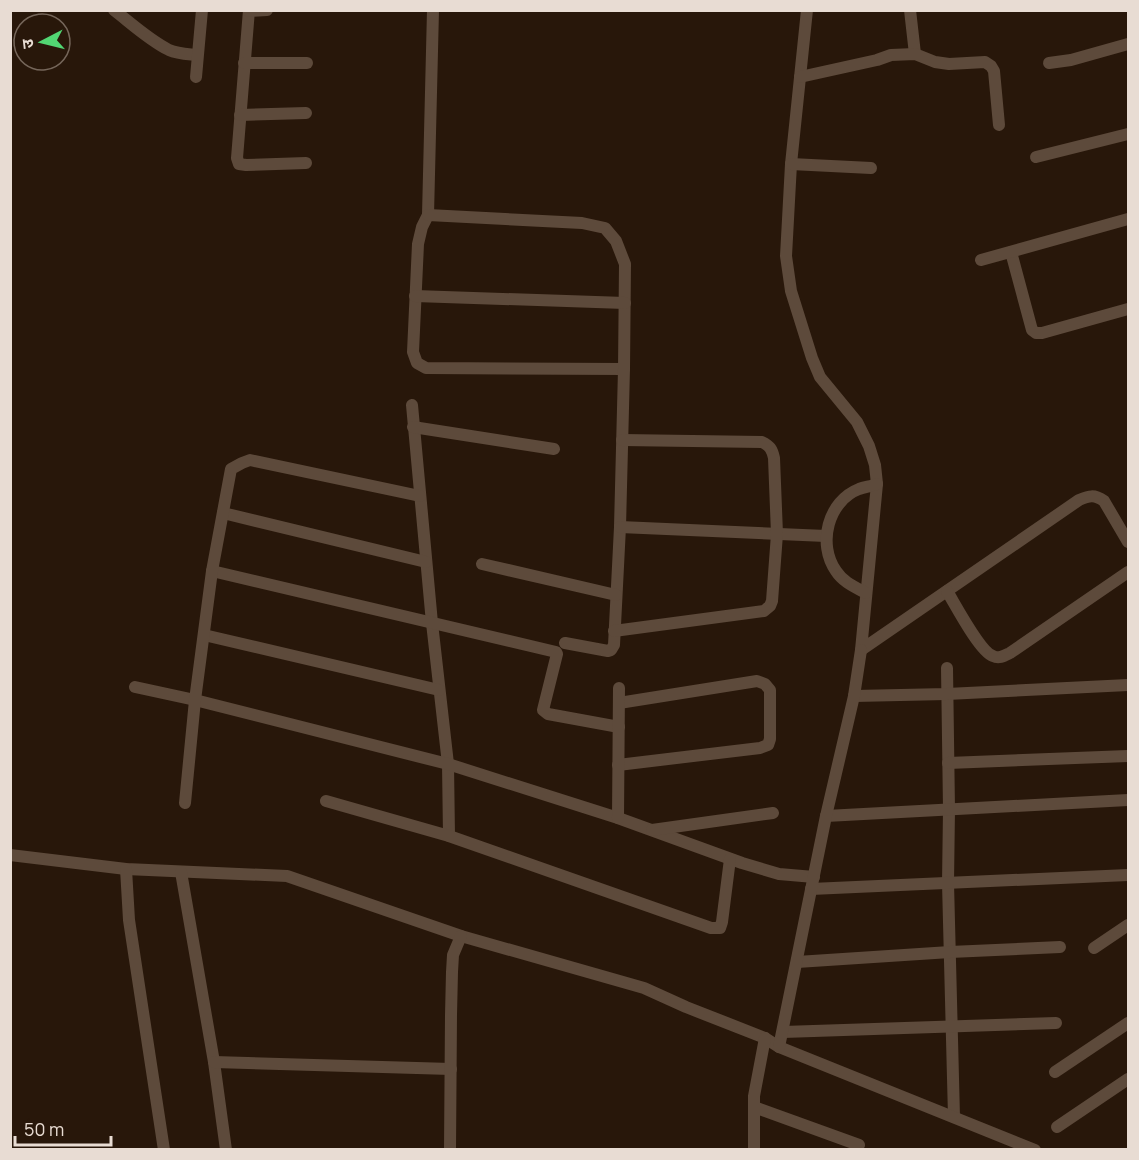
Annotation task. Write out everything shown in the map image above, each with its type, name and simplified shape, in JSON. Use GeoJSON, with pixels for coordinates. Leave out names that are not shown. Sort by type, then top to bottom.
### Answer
{"type":"FeatureCollection","features":[{"type":"Feature","properties":{"kind":"street"},"geometry":{"type":"LineString","coordinates":[[114,10],[170,50],[181,54],[198,55]]}},
{"type":"Feature","properties":{"kind":"street"},"geometry":{"type":"LineString","coordinates":[[196,76],[202,10]]}},
{"type":"Feature","properties":{"kind":"street"},"geometry":{"type":"LineString","coordinates":[[267,10],[249,11],[237,158],[239,164],[246,165],[306,163]]}},
{"type":"Feature","properties":{"kind":"street"},"geometry":{"type":"LineString","coordinates":[[433,10],[428,210],[418,244],[415,296],[413,352],[417,363],[426,368],[624,369]]}},
{"type":"Feature","properties":{"kind":"street"},"geometry":{"type":"LineString","coordinates":[[779,1047],[826,816],[854,696],[861,650],[877,484],[875,465],[869,446],[857,422],[820,376],[791,291],[786,256],[790,164],[807,10]]}},
{"type":"Feature","properties":{"kind":"street"},"geometry":{"type":"LineString","coordinates":[[910,10],[915,54]]}},
{"type":"Feature","properties":{"kind":"street"},"geometry":{"type":"LineString","coordinates":[[1049,63],[1071,60],[1128,44]]}},
{"type":"Feature","properties":{"kind":"street"},"geometry":{"type":"LineString","coordinates":[[801,77],[891,55],[915,54],[935,62],[949,64],[985,63],[994,71],[999,125]]}},
{"type":"Feature","properties":{"kind":"street"},"geometry":{"type":"LineString","coordinates":[[244,63],[307,63]]}},
{"type":"Feature","properties":{"kind":"street"},"geometry":{"type":"LineString","coordinates":[[240,115],[306,113]]}},
{"type":"Feature","properties":{"kind":"street"},"geometry":{"type":"LineString","coordinates":[[1036,157],[1128,134]]}},
{"type":"Feature","properties":{"kind":"street"},"geometry":{"type":"LineString","coordinates":[[790,164],[872,168]]}},
{"type":"Feature","properties":{"kind":"street"},"geometry":{"type":"LineString","coordinates":[[428,210],[582,223],[605,228],[616,241],[625,264],[620,527],[613,648],[608,651],[565,643]]}},
{"type":"Feature","properties":{"kind":"street"},"geometry":{"type":"LineString","coordinates":[[981,260],[1128,219]]}},
{"type":"Feature","properties":{"kind":"street"},"geometry":{"type":"LineString","coordinates":[[1011,252],[1032,330],[1036,333],[1128,309]]}},
{"type":"Feature","properties":{"kind":"street"},"geometry":{"type":"LineString","coordinates":[[415,296],[625,303]]}},
{"type":"Feature","properties":{"kind":"street"},"geometry":{"type":"LineString","coordinates":[[411,405],[448,764],[449,836]]}},
{"type":"Feature","properties":{"kind":"street"},"geometry":{"type":"LineString","coordinates":[[414,427],[554,449]]}},
{"type":"Feature","properties":{"kind":"street"},"geometry":{"type":"LineString","coordinates":[[614,631],[764,611],[772,601],[777,534],[774,458],[770,446],[762,442],[622,440]]}},
{"type":"Feature","properties":{"kind":"street"},"geometry":{"type":"LineString","coordinates":[[185,803],[195,700],[212,571],[231,470],[250,460],[420,496]]}},
{"type":"Feature","properties":{"kind":"street"},"geometry":{"type":"LineString","coordinates":[[866,592],[849,584],[836,571],[828,555],[826,536],[831,517],[842,500],[858,489],[877,484]]}},
{"type":"Feature","properties":{"kind":"street"},"geometry":{"type":"LineString","coordinates":[[861,650],[1079,500],[1097,496],[1104,501],[1128,542]]}},
{"type":"Feature","properties":{"kind":"street"},"geometry":{"type":"LineString","coordinates":[[223,513],[426,562]]}},
{"type":"Feature","properties":{"kind":"street"},"geometry":{"type":"LineString","coordinates":[[620,527],[826,536]]}},
{"type":"Feature","properties":{"kind":"street"},"geometry":{"type":"LineString","coordinates":[[482,564],[616,595]]}},
{"type":"Feature","properties":{"kind":"street"},"geometry":{"type":"LineString","coordinates":[[212,571],[556,652],[543,710],[548,714],[619,727]]}},
{"type":"Feature","properties":{"kind":"street"},"geometry":{"type":"LineString","coordinates":[[946,591],[980,644],[991,656],[1001,658],[1128,572]]}},
{"type":"Feature","properties":{"kind":"street"},"geometry":{"type":"LineString","coordinates":[[204,635],[439,690]]}},
{"type":"Feature","properties":{"kind":"street"},"geometry":{"type":"LineString","coordinates":[[946,668],[948,883],[954,1118]]}},
{"type":"Feature","properties":{"kind":"street"},"geometry":{"type":"LineString","coordinates":[[618,765],[760,748],[768,745],[770,739],[770,690],[765,684],[757,681],[619,703]]}},
{"type":"Feature","properties":{"kind":"street"},"geometry":{"type":"LineString","coordinates":[[854,696],[1128,685]]}},
{"type":"Feature","properties":{"kind":"street"},"geometry":{"type":"LineString","coordinates":[[135,687],[448,764],[618,818],[730,859],[813,883],[948,883],[1128,875]]}},
{"type":"Feature","properties":{"kind":"street"},"geometry":{"type":"LineString","coordinates":[[618,818],[619,688]]}},
{"type":"Feature","properties":{"kind":"street"},"geometry":{"type":"LineString","coordinates":[[948,763],[1128,756]]}},
{"type":"Feature","properties":{"kind":"street"},"geometry":{"type":"LineString","coordinates":[[826,816],[1128,800]]}},
{"type":"Feature","properties":{"kind":"street"},"geometry":{"type":"LineString","coordinates":[[326,801],[449,836],[711,928],[720,928],[722,922],[730,859]]}},
{"type":"Feature","properties":{"kind":"street"},"geometry":{"type":"LineString","coordinates":[[651,830],[773,813]]}},
{"type":"Feature","properties":{"kind":"street"},"geometry":{"type":"LineString","coordinates":[[10,855],[126,869],[287,876],[461,936],[644,988],[765,1038],[779,1047],[1035,1149]]}},
{"type":"Feature","properties":{"kind":"street"},"geometry":{"type":"LineString","coordinates":[[126,869],[129,920],[164,1149]]}},
{"type":"Feature","properties":{"kind":"street"},"geometry":{"type":"LineString","coordinates":[[181,872],[214,1062],[226,1149]]}},
{"type":"Feature","properties":{"kind":"street"},"geometry":{"type":"LineString","coordinates":[[1094,948],[1128,925]]}},
{"type":"Feature","properties":{"kind":"street"},"geometry":{"type":"LineString","coordinates":[[450,1149],[453,955],[461,936]]}},
{"type":"Feature","properties":{"kind":"street"},"geometry":{"type":"LineString","coordinates":[[797,962],[1060,947]]}},
{"type":"Feature","properties":{"kind":"street"},"geometry":{"type":"LineString","coordinates":[[783,1032],[1056,1023]]}},
{"type":"Feature","properties":{"kind":"street"},"geometry":{"type":"LineString","coordinates":[[1055,1072],[1128,1023]]}},
{"type":"Feature","properties":{"kind":"street"},"geometry":{"type":"LineString","coordinates":[[754,1149],[754,1096],[765,1038]]}},
{"type":"Feature","properties":{"kind":"street"},"geometry":{"type":"LineString","coordinates":[[214,1062],[451,1068]]}},
{"type":"Feature","properties":{"kind":"street"},"geometry":{"type":"LineString","coordinates":[[1057,1127],[1128,1079]]}},
{"type":"Feature","properties":{"kind":"street"},"geometry":{"type":"LineString","coordinates":[[754,1107],[859,1145]]}}]}
